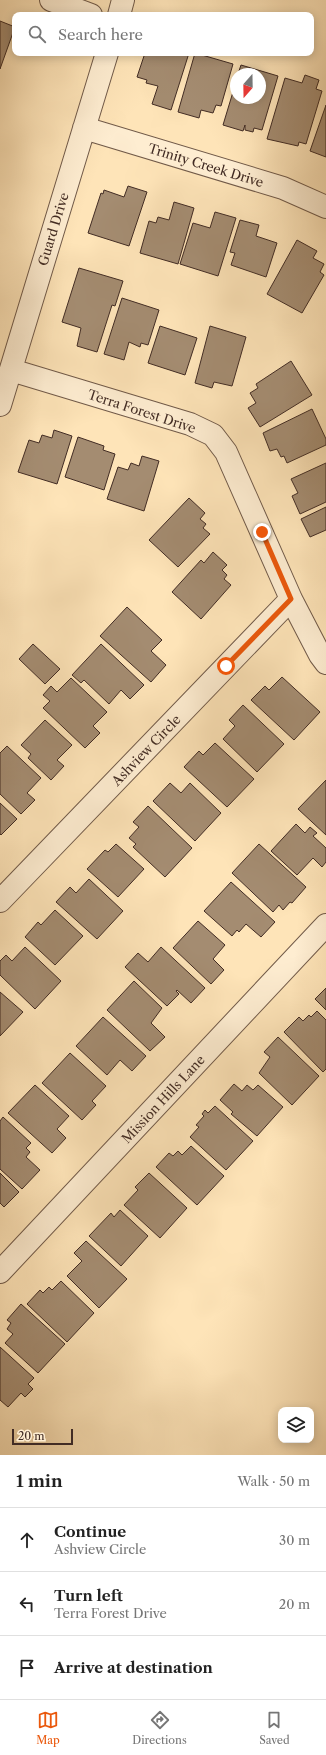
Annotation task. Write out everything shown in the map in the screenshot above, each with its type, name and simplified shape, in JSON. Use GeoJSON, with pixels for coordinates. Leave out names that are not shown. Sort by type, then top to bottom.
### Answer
{"type":"FeatureCollection","features":[{"type":"Feature","properties":{"kind":"street"},"geometry":{"type":"LineString","coordinates":[[51,0],[83,12]]}},
{"type":"Feature","properties":{"kind":"street"},"geometry":{"type":"LineString","coordinates":[[120,12],[123,0]]}},
{"type":"Feature","properties":{"kind":"street","name":"Guard Drive"},"geometry":{"type":"LineString","coordinates":[[0,405],[106,56]]}},
{"type":"Feature","properties":{"kind":"street","name":"Trinity Creek Drive"},"geometry":{"type":"LineString","coordinates":[[84,128],[283,188],[326,207]]}},
{"type":"Feature","properties":{"kind":"street","name":"Terra Forest Drive"},"geometry":{"type":"LineString","coordinates":[[11,370],[190,424],[213,435],[226,452],[291,599],[320,655],[326,663]]}},
{"type":"Feature","properties":{"kind":"street","name":"Ashview Circle"},"geometry":{"type":"LineString","coordinates":[[0,901],[291,599]]}},
{"type":"Feature","properties":{"kind":"street","name":"Mission Hills Lane"},"geometry":{"type":"LineString","coordinates":[[0,1272],[326,925]]}},
{"type":"Feature","properties":{"kind":"building"},"geometry":{"type":"Polygon","coordinates":[[[0,21],[12,26],[12,35],[0,69],[0,21]]]}},
{"type":"Feature","properties":{"kind":"building"},"geometry":{"type":"Polygon","coordinates":[[[144,56],[188,56],[171,110],[152,104],[158,86],[146,83],[147,80],[137,77],[144,56]]]}},
{"type":"Feature","properties":{"kind":"building"},"geometry":{"type":"Polygon","coordinates":[[[194,56],[205,56],[233,64],[232,68],[230,68],[230,74],[221,106],[216,105],[213,113],[201,110],[199,118],[178,112],[194,56]]]}},
{"type":"Feature","properties":{"kind":"building"},"geometry":{"type":"Polygon","coordinates":[[[241,65],[251,68],[240,68],[241,65]]]}},
{"type":"Feature","properties":{"kind":"building"},"geometry":{"type":"Polygon","coordinates":[[[266,72],[278,76],[262,130],[254,128],[253,132],[245,130],[245,125],[243,131],[223,125],[230,102],[230,104],[266,104],[266,72]]]}},
{"type":"Feature","properties":{"kind":"building"},"geometry":{"type":"Polygon","coordinates":[[[305,75],[319,80],[316,89],[322,91],[306,144],[299,142],[298,146],[267,139],[285,78],[302,83],[305,75]]]}},
{"type":"Feature","properties":{"kind":"building"},"geometry":{"type":"Polygon","coordinates":[[[326,105],[326,157],[310,151],[326,105]]]}},
{"type":"Feature","properties":{"kind":"building"},"geometry":{"type":"Polygon","coordinates":[[[128,186],[147,192],[129,246],[88,233],[101,193],[103,194],[104,190],[124,197],[128,186]]]}},
{"type":"Feature","properties":{"kind":"building"},"geometry":{"type":"Polygon","coordinates":[[[174,202],[194,208],[178,264],[140,253],[149,221],[156,223],[158,217],[169,220],[174,202]]]}},
{"type":"Feature","properties":{"kind":"building"},"geometry":{"type":"Polygon","coordinates":[[[215,212],[236,218],[218,276],[180,264],[193,223],[210,228],[215,212]]]}},
{"type":"Feature","properties":{"kind":"building"},"geometry":{"type":"Polygon","coordinates":[[[240,220],[259,225],[256,236],[277,243],[266,277],[231,265],[235,253],[230,252],[240,220]]]}},
{"type":"Feature","properties":{"kind":"building"},"geometry":{"type":"Polygon","coordinates":[[[297,240],[317,251],[313,258],[324,264],[320,272],[324,275],[302,313],[267,294],[297,240]]]}},
{"type":"Feature","properties":{"kind":"building"},"geometry":{"type":"Polygon","coordinates":[[[79,268],[123,281],[115,306],[112,305],[97,352],[77,346],[81,328],[62,322],[79,268]]]}},
{"type":"Feature","properties":{"kind":"building"},"geometry":{"type":"Polygon","coordinates":[[[122,298],[159,310],[148,345],[141,343],[140,347],[129,342],[124,360],[104,354],[122,298]]]}},
{"type":"Feature","properties":{"kind":"building"},"geometry":{"type":"Polygon","coordinates":[[[160,326],[197,338],[185,375],[148,363],[160,326]]]}},
{"type":"Feature","properties":{"kind":"building"},"geometry":{"type":"Polygon","coordinates":[[[210,326],[246,337],[232,386],[214,382],[212,388],[195,383],[210,326]]]}},
{"type":"Feature","properties":{"kind":"building"},"geometry":{"type":"Polygon","coordinates":[[[291,361],[312,395],[260,427],[248,408],[256,403],[250,393],[258,388],[256,384],[291,361]]]}},
{"type":"Feature","properties":{"kind":"building"},"geometry":{"type":"Polygon","coordinates":[[[312,409],[326,439],[326,445],[287,463],[284,456],[281,457],[277,449],[270,451],[263,433],[312,409]]]}},
{"type":"Feature","properties":{"kind":"building"},"geometry":{"type":"Polygon","coordinates":[[[54,430],[72,436],[57,484],[18,472],[29,440],[39,443],[42,435],[52,438],[54,430]]]}},
{"type":"Feature","properties":{"kind":"building"},"geometry":{"type":"Polygon","coordinates":[[[78,437],[104,446],[103,450],[115,454],[104,490],[65,477],[78,437]]]}},
{"type":"Feature","properties":{"kind":"building"},"geometry":{"type":"Polygon","coordinates":[[[142,456],[159,461],[144,511],[107,499],[118,467],[128,470],[131,463],[139,466],[142,456]]]}},
{"type":"Feature","properties":{"kind":"building"},"geometry":{"type":"Polygon","coordinates":[[[326,463],[326,502],[300,514],[292,496],[298,493],[291,479],[326,463]]]}},
{"type":"Feature","properties":{"kind":"building"},"geometry":{"type":"Polygon","coordinates":[[[189,498],[205,513],[200,519],[206,524],[203,528],[210,534],[178,567],[149,540],[189,498]]]}},
{"type":"Feature","properties":{"kind":"building"},"geometry":{"type":"Polygon","coordinates":[[[326,507],[326,530],[310,537],[301,519],[326,507]]]}},
{"type":"Feature","properties":{"kind":"building"},"geometry":{"type":"Polygon","coordinates":[[[213,552],[227,565],[222,570],[227,575],[224,579],[231,585],[201,619],[172,592],[201,560],[204,563],[213,552]]]}},
{"type":"Feature","properties":{"kind":"building"},"geometry":{"type":"Polygon","coordinates":[[[127,607],[162,640],[151,651],[166,665],[151,682],[100,636],[127,607]]]}},
{"type":"Feature","properties":{"kind":"building"},"geometry":{"type":"Polygon","coordinates":[[[33,644],[60,669],[45,684],[19,659],[33,644]]]}},
{"type":"Feature","properties":{"kind":"building"},"geometry":{"type":"Polygon","coordinates":[[[101,644],[144,685],[130,699],[121,690],[109,704],[84,680],[81,683],[72,675],[101,644]]]}},
{"type":"Feature","properties":{"kind":"building"},"geometry":{"type":"Polygon","coordinates":[[[282,677],[320,712],[294,740],[251,700],[265,686],[269,690],[282,677]]]}},
{"type":"Feature","properties":{"kind":"building"},"geometry":{"type":"Polygon","coordinates":[[[71,678],[107,712],[93,726],[100,733],[85,748],[43,708],[50,701],[43,695],[51,686],[57,692],[71,678]]]}},
{"type":"Feature","properties":{"kind":"building"},"geometry":{"type":"Polygon","coordinates":[[[243,705],[284,744],[257,772],[223,739],[235,726],[229,720],[243,705]]]}},
{"type":"Feature","properties":{"kind":"building"},"geometry":{"type":"Polygon","coordinates":[[[45,720],[72,745],[57,760],[64,766],[51,780],[28,758],[31,754],[21,745],[45,720]]]}},
{"type":"Feature","properties":{"kind":"building"},"geometry":{"type":"Polygon","coordinates":[[[215,743],[254,779],[227,807],[184,767],[199,751],[203,755],[215,743]]]}},
{"type":"Feature","properties":{"kind":"building"},"geometry":{"type":"Polygon","coordinates":[[[7,746],[41,778],[27,793],[35,800],[21,814],[0,794],[0,753],[7,746]]]}},
{"type":"Feature","properties":{"kind":"building"},"geometry":{"type":"Polygon","coordinates":[[[326,780],[326,835],[298,809],[326,780]]]}},
{"type":"Feature","properties":{"kind":"building"},"geometry":{"type":"Polygon","coordinates":[[[170,783],[181,793],[190,783],[221,813],[195,841],[153,801],[170,783]]]}},
{"type":"Feature","properties":{"kind":"building"},"geometry":{"type":"Polygon","coordinates":[[[0,803],[17,819],[1,835],[0,834],[0,803]]]}},
{"type":"Feature","properties":{"kind":"building"},"geometry":{"type":"Polygon","coordinates":[[[148,806],[192,848],[165,877],[133,847],[136,844],[129,838],[139,827],[133,822],[148,806]]]}},
{"type":"Feature","properties":{"kind":"building"},"geometry":{"type":"Polygon","coordinates":[[[296,824],[305,833],[310,827],[317,833],[313,836],[326,848],[326,862],[322,867],[313,858],[297,875],[271,851],[296,824]]]}},
{"type":"Feature","properties":{"kind":"building"},"geometry":{"type":"Polygon","coordinates":[[[116,844],[144,869],[118,897],[87,869],[105,850],[108,852],[116,844]]]}},
{"type":"Feature","properties":{"kind":"building"},"geometry":{"type":"Polygon","coordinates":[[[259,844],[306,887],[292,903],[290,902],[283,910],[279,905],[273,912],[232,873],[259,844]]]}},
{"type":"Feature","properties":{"kind":"building"},"geometry":{"type":"Polygon","coordinates":[[[89,879],[123,911],[97,939],[56,902],[70,887],[76,893],[89,879]]]}},
{"type":"Feature","properties":{"kind":"building"},"geometry":{"type":"Polygon","coordinates":[[[231,882],[275,922],[261,937],[246,924],[239,932],[237,930],[232,936],[204,911],[231,882]]]}},
{"type":"Feature","properties":{"kind":"building"},"geometry":{"type":"Polygon","coordinates":[[[55,910],[83,936],[55,965],[25,937],[38,922],[41,925],[55,910]]]}},
{"type":"Feature","properties":{"kind":"building"},"geometry":{"type":"Polygon","coordinates":[[[198,921],[225,945],[213,959],[224,970],[211,984],[173,948],[198,921]]]}},
{"type":"Feature","properties":{"kind":"building"},"geometry":{"type":"Polygon","coordinates":[[[25,947],[61,981],[35,1009],[0,975],[0,961],[6,955],[12,961],[25,947]]]}},
{"type":"Feature","properties":{"kind":"building"},"geometry":{"type":"Polygon","coordinates":[[[161,947],[205,988],[191,1003],[177,990],[176,991],[179,994],[167,1006],[125,967],[138,953],[148,962],[161,947]]]}},
{"type":"Feature","properties":{"kind":"building"},"geometry":{"type":"Polygon","coordinates":[[[134,981],[162,1008],[151,1023],[165,1037],[150,1051],[107,1010],[134,981]]]}},
{"type":"Feature","properties":{"kind":"building"},"geometry":{"type":"Polygon","coordinates":[[[326,988],[326,1010],[315,999],[326,988]]]}},
{"type":"Feature","properties":{"kind":"building"},"geometry":{"type":"Polygon","coordinates":[[[0,992],[23,1012],[0,1036],[0,992]]]}},
{"type":"Feature","properties":{"kind":"building"},"geometry":{"type":"Polygon","coordinates":[[[317,1011],[326,1020],[326,1069],[323,1072],[284,1032],[299,1017],[303,1021],[309,1015],[311,1017],[317,1011]]]}},
{"type":"Feature","properties":{"kind":"building"},"geometry":{"type":"Polygon","coordinates":[[[103,1017],[146,1056],[132,1071],[120,1060],[107,1075],[76,1046],[103,1017]]]}},
{"type":"Feature","properties":{"kind":"building"},"geometry":{"type":"Polygon","coordinates":[[[278,1037],[319,1076],[292,1105],[259,1073],[270,1057],[264,1052],[278,1037]]]}},
{"type":"Feature","properties":{"kind":"building"},"geometry":{"type":"Polygon","coordinates":[[[70,1053],[106,1086],[92,1101],[96,1105],[82,1120],[42,1083],[70,1053]]]}},
{"type":"Feature","properties":{"kind":"building"},"geometry":{"type":"Polygon","coordinates":[[[234,1084],[242,1091],[247,1085],[253,1090],[258,1085],[283,1107],[257,1136],[231,1114],[233,1112],[220,1100],[234,1084]]]}},
{"type":"Feature","properties":{"kind":"building"},"geometry":{"type":"Polygon","coordinates":[[[35,1085],[69,1116],[57,1129],[66,1138],[52,1153],[8,1113],[35,1085]]]}},
{"type":"Feature","properties":{"kind":"building"},"geometry":{"type":"Polygon","coordinates":[[[215,1106],[253,1141],[226,1170],[190,1137],[199,1127],[196,1125],[204,1116],[202,1114],[205,1110],[208,1113],[215,1106]]]}},
{"type":"Feature","properties":{"kind":"building"},"geometry":{"type":"Polygon","coordinates":[[[3,1117],[31,1143],[26,1148],[30,1152],[26,1157],[40,1170],[22,1189],[0,1169],[0,1121],[3,1117]]]}},
{"type":"Feature","properties":{"kind":"building"},"geometry":{"type":"Polygon","coordinates":[[[191,1146],[224,1176],[197,1205],[156,1167],[169,1153],[173,1156],[178,1151],[182,1155],[191,1146]]]}},
{"type":"Feature","properties":{"kind":"building"},"geometry":{"type":"Polygon","coordinates":[[[0,1173],[19,1192],[4,1207],[0,1203],[0,1173]]]}},
{"type":"Feature","properties":{"kind":"building"},"geometry":{"type":"Polygon","coordinates":[[[149,1173],[187,1208],[160,1238],[124,1205],[138,1190],[135,1187],[149,1173]]]}},
{"type":"Feature","properties":{"kind":"building"},"geometry":{"type":"Polygon","coordinates":[[[120,1210],[148,1236],[121,1266],[89,1236],[111,1213],[114,1217],[120,1210]]]}},
{"type":"Feature","properties":{"kind":"building"},"geometry":{"type":"Polygon","coordinates":[[[86,1241],[127,1279],[99,1308],[67,1276],[82,1261],[74,1253],[86,1241]]]}},
{"type":"Feature","properties":{"kind":"building"},"geometry":{"type":"Polygon","coordinates":[[[61,1281],[94,1313],[67,1342],[27,1304],[40,1290],[43,1293],[49,1287],[52,1290],[61,1281]]]}},
{"type":"Feature","properties":{"kind":"building"},"geometry":{"type":"Polygon","coordinates":[[[21,1304],[65,1344],[38,1373],[5,1343],[13,1334],[7,1329],[11,1323],[7,1320],[21,1304]]]}},
{"type":"Feature","properties":{"kind":"building"},"geometry":{"type":"Polygon","coordinates":[[[0,1347],[34,1378],[28,1384],[33,1389],[25,1397],[21,1393],[8,1407],[0,1400],[0,1347]]]}},
{"type":"Feature","properties":{"kind":"route"},"geometry":{"type":"LineString","coordinates":[[226,666],[291,599],[262,532]]}}]}
